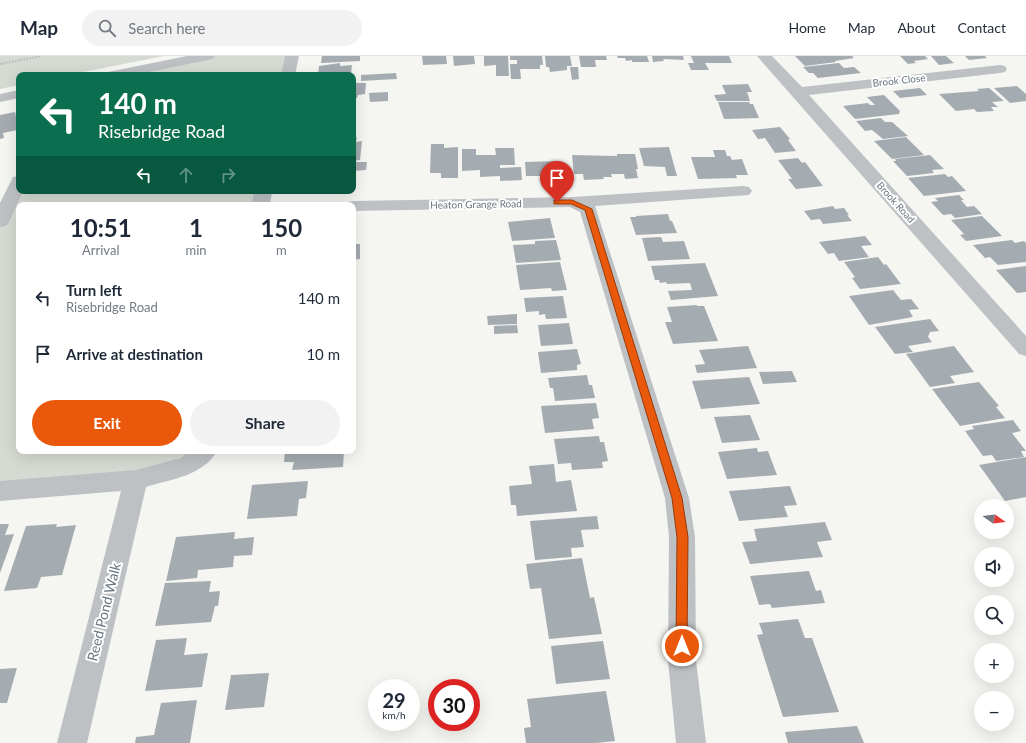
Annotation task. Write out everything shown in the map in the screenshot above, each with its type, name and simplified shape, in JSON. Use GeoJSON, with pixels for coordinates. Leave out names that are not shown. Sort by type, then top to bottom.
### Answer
{"type":"FeatureCollection","features":[{"type":"Feature","properties":{"kind":"street"},"geometry":{"type":"LineString","coordinates":[[128,72],[208,56]]}},
{"type":"Feature","properties":{"kind":"street"},"geometry":{"type":"LineString","coordinates":[[289,72],[292,56]]}},
{"type":"Feature","properties":{"kind":"street","name":"Brook Road"},"geometry":{"type":"LineString","coordinates":[[764,56],[798,92],[1026,349]]}},
{"type":"Feature","properties":{"kind":"street","name":"Brook Close"},"geometry":{"type":"LineString","coordinates":[[798,92],[1000,69]]}},
{"type":"Feature","properties":{"kind":"street"},"geometry":{"type":"LineString","coordinates":[[0,98],[16,95]]}},
{"type":"Feature","properties":{"kind":"street"},"geometry":{"type":"LineString","coordinates":[[0,222],[16,187]]}},
{"type":"Feature","properties":{"kind":"street","name":"Heaton Grange Road"},"geometry":{"type":"LineString","coordinates":[[356,206],[572,202],[743,191]]}},
{"type":"Feature","properties":{"kind":"street"},"geometry":{"type":"LineString","coordinates":[[572,202],[588,209],[677,498],[682,537],[682,661],[691,743]]}},
{"type":"Feature","properties":{"kind":"street"},"geometry":{"type":"LineString","coordinates":[[0,491],[136,480],[189,465],[202,454]]}},
{"type":"Feature","properties":{"kind":"street","name":"Reed Pond Walk"},"geometry":{"type":"LineString","coordinates":[[72,743],[136,480]]}},
{"type":"Feature","properties":{"kind":"path"},"geometry":{"type":"LineString","coordinates":[[0,64],[42,56]]}},
{"type":"Feature","properties":{"kind":"shaded area"},"geometry":{"type":"Polygon","coordinates":[[[0,56],[164,56],[83,72],[16,72],[16,86],[0,89],[0,56]]]}},
{"type":"Feature","properties":{"kind":"shaded area"},"geometry":{"type":"Polygon","coordinates":[[[208,56],[292,56],[289,72],[128,72],[208,56]]]}},
{"type":"Feature","properties":{"kind":"shaded area"},"geometry":{"type":"Polygon","coordinates":[[[17,194],[263,194],[261,202],[16,202],[16,454],[202,454],[189,465],[0,491],[0,222],[17,194]]]}},
{"type":"Feature","properties":{"kind":"building"},"geometry":{"type":"Polygon","coordinates":[[[322,56],[360,56],[360,61],[321,63],[322,56]]]}},
{"type":"Feature","properties":{"kind":"building"},"geometry":{"type":"Polygon","coordinates":[[[422,56],[446,56],[447,64],[423,65],[422,56]]]}},
{"type":"Feature","properties":{"kind":"building"},"geometry":{"type":"Polygon","coordinates":[[[453,56],[474,56],[475,64],[454,66],[453,56]]]}},
{"type":"Feature","properties":{"kind":"building"},"geometry":{"type":"Polygon","coordinates":[[[484,56],[508,56],[509,76],[496,76],[496,65],[484,66],[484,56]]]}},
{"type":"Feature","properties":{"kind":"building"},"geometry":{"type":"Polygon","coordinates":[[[510,56],[542,56],[543,65],[540,65],[540,69],[520,69],[521,79],[511,79],[510,64],[517,64],[517,60],[510,60],[510,56]]]}},
{"type":"Feature","properties":{"kind":"building"},"geometry":{"type":"Polygon","coordinates":[[[545,56],[570,56],[572,66],[567,66],[567,70],[550,72],[549,67],[546,67],[545,56]]]}},
{"type":"Feature","properties":{"kind":"building"},"geometry":{"type":"Polygon","coordinates":[[[579,56],[606,56],[607,60],[595,60],[596,67],[581,67],[579,56]]]}},
{"type":"Feature","properties":{"kind":"building"},"geometry":{"type":"Polygon","coordinates":[[[617,56],[647,56],[649,62],[632,62],[632,60],[626,61],[625,58],[618,58],[617,56]]]}},
{"type":"Feature","properties":{"kind":"building"},"geometry":{"type":"Polygon","coordinates":[[[652,56],[683,56],[684,60],[663,59],[664,61],[653,62],[652,56]]]}},
{"type":"Feature","properties":{"kind":"building"},"geometry":{"type":"Polygon","coordinates":[[[691,56],[729,56],[732,63],[705,63],[709,70],[691,70],[688,63],[694,63],[691,56]]]}},
{"type":"Feature","properties":{"kind":"building"},"geometry":{"type":"Polygon","coordinates":[[[795,56],[852,56],[854,58],[805,66],[795,56]]]}},
{"type":"Feature","properties":{"kind":"building"},"geometry":{"type":"Polygon","coordinates":[[[900,56],[925,56],[928,59],[914,61],[916,63],[908,64],[900,56]]]}},
{"type":"Feature","properties":{"kind":"building"},"geometry":{"type":"Polygon","coordinates":[[[931,56],[946,56],[954,63],[939,65],[931,56]]]}},
{"type":"Feature","properties":{"kind":"building"},"geometry":{"type":"Polygon","coordinates":[[[965,56],[985,56],[987,58],[969,60],[965,56]]]}},
{"type":"Feature","properties":{"kind":"building"},"geometry":{"type":"Polygon","coordinates":[[[340,63],[340,66],[352,65],[351,72],[318,72],[319,66],[340,63]]]}},
{"type":"Feature","properties":{"kind":"building"},"geometry":{"type":"Polygon","coordinates":[[[839,63],[844,68],[854,67],[861,73],[818,78],[813,73],[809,73],[803,67],[839,63]]]}},
{"type":"Feature","properties":{"kind":"building"},"geometry":{"type":"Polygon","coordinates":[[[570,67],[578,67],[579,79],[572,80],[570,67]]]}},
{"type":"Feature","properties":{"kind":"building"},"geometry":{"type":"Polygon","coordinates":[[[396,73],[397,79],[361,81],[361,75],[396,73]]]}},
{"type":"Feature","properties":{"kind":"building"},"geometry":{"type":"Polygon","coordinates":[[[356,83],[366,83],[365,94],[358,95],[357,98],[356,83]]]}},
{"type":"Feature","properties":{"kind":"building"},"geometry":{"type":"Polygon","coordinates":[[[748,84],[752,92],[747,92],[750,101],[717,101],[714,95],[726,94],[722,85],[748,84]]]}},
{"type":"Feature","properties":{"kind":"building"},"geometry":{"type":"Polygon","coordinates":[[[1017,86],[1026,94],[1026,101],[1010,103],[994,88],[1017,86]]]}},
{"type":"Feature","properties":{"kind":"building"},"geometry":{"type":"Polygon","coordinates":[[[920,88],[927,95],[900,98],[893,91],[920,88]]]}},
{"type":"Feature","properties":{"kind":"building"},"geometry":{"type":"Polygon","coordinates":[[[989,88],[1004,101],[992,102],[998,107],[991,107],[994,111],[977,112],[974,109],[956,111],[939,94],[979,91],[977,89],[989,88]]]}},
{"type":"Feature","properties":{"kind":"building"},"geometry":{"type":"Polygon","coordinates":[[[388,92],[388,101],[370,102],[369,93],[388,92]]]}},
{"type":"Feature","properties":{"kind":"building"},"geometry":{"type":"Polygon","coordinates":[[[884,95],[900,111],[899,114],[855,119],[843,106],[868,103],[870,105],[875,105],[867,97],[884,95]]]}},
{"type":"Feature","properties":{"kind":"building"},"geometry":{"type":"Polygon","coordinates":[[[718,102],[749,102],[750,104],[753,104],[759,118],[724,119],[718,102]]]}},
{"type":"Feature","properties":{"kind":"building"},"geometry":{"type":"Polygon","coordinates":[[[15,112],[16,130],[3,133],[4,138],[0,139],[0,115],[15,112]]]}},
{"type":"Feature","properties":{"kind":"building"},"geometry":{"type":"Polygon","coordinates":[[[881,118],[885,122],[892,122],[908,136],[883,139],[872,130],[865,131],[856,121],[881,118]]]}},
{"type":"Feature","properties":{"kind":"building"},"geometry":{"type":"Polygon","coordinates":[[[780,127],[790,139],[788,140],[796,151],[775,153],[765,138],[758,139],[752,130],[780,127]]]}},
{"type":"Feature","properties":{"kind":"building"},"geometry":{"type":"Polygon","coordinates":[[[906,137],[924,155],[892,159],[874,141],[906,137]]]}},
{"type":"Feature","properties":{"kind":"building"},"geometry":{"type":"Polygon","coordinates":[[[362,141],[360,160],[356,161],[356,142],[362,141]]]}},
{"type":"Feature","properties":{"kind":"building"},"geometry":{"type":"Polygon","coordinates":[[[431,144],[444,144],[444,148],[458,147],[458,178],[441,178],[441,173],[430,173],[431,144]]]}},
{"type":"Feature","properties":{"kind":"building"},"geometry":{"type":"Polygon","coordinates":[[[669,147],[677,176],[667,176],[665,167],[644,166],[639,148],[669,147]]]}},
{"type":"Feature","properties":{"kind":"building"},"geometry":{"type":"Polygon","coordinates":[[[495,148],[514,148],[515,165],[500,165],[500,168],[521,167],[522,180],[500,181],[500,176],[480,177],[480,170],[462,171],[462,149],[476,149],[476,155],[496,155],[495,148]]]}},
{"type":"Feature","properties":{"kind":"building"},"geometry":{"type":"Polygon","coordinates":[[[713,150],[725,150],[727,156],[730,156],[732,160],[742,159],[748,175],[736,175],[737,178],[698,179],[691,157],[715,157],[713,150]]]}},
{"type":"Feature","properties":{"kind":"building"},"geometry":{"type":"Polygon","coordinates":[[[617,154],[635,154],[638,178],[625,179],[624,174],[611,174],[612,177],[603,177],[604,179],[584,180],[583,174],[574,174],[572,155],[617,156],[617,154]]]}},
{"type":"Feature","properties":{"kind":"building"},"geometry":{"type":"Polygon","coordinates":[[[930,155],[944,169],[932,170],[934,173],[907,176],[893,161],[896,161],[895,159],[930,155]]]}},
{"type":"Feature","properties":{"kind":"building"},"geometry":{"type":"Polygon","coordinates":[[[798,158],[802,163],[805,162],[823,186],[796,189],[788,179],[792,179],[778,160],[798,158]]]}},
{"type":"Feature","properties":{"kind":"building"},"geometry":{"type":"Polygon","coordinates":[[[558,161],[560,179],[544,179],[544,176],[526,176],[525,162],[558,161]]]}},
{"type":"Feature","properties":{"kind":"building"},"geometry":{"type":"Polygon","coordinates":[[[356,162],[367,162],[366,170],[356,171],[356,162]]]}},
{"type":"Feature","properties":{"kind":"building"},"geometry":{"type":"Polygon","coordinates":[[[945,174],[948,177],[952,176],[966,191],[924,196],[908,178],[945,174]]]}},
{"type":"Feature","properties":{"kind":"building"},"geometry":{"type":"Polygon","coordinates":[[[959,195],[964,200],[961,200],[967,207],[974,206],[982,214],[955,218],[951,214],[943,215],[931,202],[938,201],[935,198],[959,195]]]}},
{"type":"Feature","properties":{"kind":"building"},"geometry":{"type":"Polygon","coordinates":[[[833,206],[835,209],[844,208],[852,221],[823,224],[820,219],[811,220],[804,211],[833,206]]]}},
{"type":"Feature","properties":{"kind":"building"},"geometry":{"type":"Polygon","coordinates":[[[668,214],[677,233],[636,235],[630,217],[668,214]]]}},
{"type":"Feature","properties":{"kind":"building"},"geometry":{"type":"Polygon","coordinates":[[[982,216],[1002,236],[966,241],[960,235],[964,234],[951,220],[982,216]]]}},
{"type":"Feature","properties":{"kind":"building"},"geometry":{"type":"Polygon","coordinates":[[[550,218],[555,238],[512,241],[508,222],[550,218]]]}},
{"type":"Feature","properties":{"kind":"building"},"geometry":{"type":"Polygon","coordinates":[[[865,236],[872,245],[861,246],[869,257],[839,261],[834,253],[828,254],[819,242],[865,236]]]}},
{"type":"Feature","properties":{"kind":"building"},"geometry":{"type":"Polygon","coordinates":[[[661,237],[663,242],[684,241],[690,259],[648,261],[642,238],[661,237]]]}},
{"type":"Feature","properties":{"kind":"building"},"geometry":{"type":"Polygon","coordinates":[[[556,240],[561,260],[516,263],[513,245],[535,244],[535,241],[556,240]]]}},
{"type":"Feature","properties":{"kind":"building"},"geometry":{"type":"Polygon","coordinates":[[[1012,240],[1015,243],[1024,241],[1026,243],[1026,262],[998,265],[990,257],[985,258],[973,245],[1012,240]]]}},
{"type":"Feature","properties":{"kind":"building"},"geometry":{"type":"Polygon","coordinates":[[[356,244],[360,244],[360,259],[356,260],[356,244]]]}},
{"type":"Feature","properties":{"kind":"building"},"geometry":{"type":"Polygon","coordinates":[[[878,257],[884,265],[886,264],[901,284],[860,289],[852,278],[855,277],[844,262],[878,257]]]}},
{"type":"Feature","properties":{"kind":"building"},"geometry":{"type":"Polygon","coordinates":[[[560,262],[567,290],[552,291],[551,288],[520,290],[516,265],[560,262]]]}},
{"type":"Feature","properties":{"kind":"building"},"geometry":{"type":"Polygon","coordinates":[[[705,263],[718,296],[671,300],[668,291],[692,290],[690,283],[660,283],[659,280],[655,280],[651,266],[705,263]]]}},
{"type":"Feature","properties":{"kind":"building"},"geometry":{"type":"Polygon","coordinates":[[[1026,266],[1026,292],[1017,293],[996,270],[1026,266]]]}},
{"type":"Feature","properties":{"kind":"building"},"geometry":{"type":"Polygon","coordinates":[[[893,290],[901,300],[911,299],[919,309],[909,310],[913,317],[869,325],[849,296],[893,290]]]}},
{"type":"Feature","properties":{"kind":"building"},"geometry":{"type":"Polygon","coordinates":[[[563,296],[567,318],[546,319],[545,314],[539,315],[539,311],[526,312],[524,298],[563,296]]]}},
{"type":"Feature","properties":{"kind":"building"},"geometry":{"type":"Polygon","coordinates":[[[704,306],[718,341],[673,344],[665,322],[672,322],[667,307],[704,306]]]}},
{"type":"Feature","properties":{"kind":"building"},"geometry":{"type":"Polygon","coordinates":[[[517,314],[517,324],[488,325],[487,316],[517,314]]]}},
{"type":"Feature","properties":{"kind":"building"},"geometry":{"type":"Polygon","coordinates":[[[930,319],[939,331],[930,332],[928,337],[932,342],[908,346],[913,352],[895,354],[875,327],[930,319]]]}},
{"type":"Feature","properties":{"kind":"building"},"geometry":{"type":"Polygon","coordinates":[[[569,323],[573,344],[541,346],[538,325],[569,323]]]}},
{"type":"Feature","properties":{"kind":"building"},"geometry":{"type":"Polygon","coordinates":[[[517,325],[518,333],[494,334],[494,326],[517,325]]]}},
{"type":"Feature","properties":{"kind":"building"},"geometry":{"type":"Polygon","coordinates":[[[748,346],[757,368],[697,373],[695,365],[705,364],[699,350],[748,346]]]}},
{"type":"Feature","properties":{"kind":"building"},"geometry":{"type":"Polygon","coordinates":[[[954,346],[974,372],[950,376],[955,383],[930,387],[906,354],[954,346]]]}},
{"type":"Feature","properties":{"kind":"building"},"geometry":{"type":"Polygon","coordinates":[[[577,349],[581,364],[577,365],[577,370],[541,373],[538,352],[577,349]]]}},
{"type":"Feature","properties":{"kind":"building"},"geometry":{"type":"Polygon","coordinates":[[[792,371],[797,382],[763,384],[759,372],[792,371]]]}},
{"type":"Feature","properties":{"kind":"building"},"geometry":{"type":"Polygon","coordinates":[[[587,375],[589,385],[592,385],[595,398],[555,401],[553,388],[550,388],[548,378],[587,375]]]}},
{"type":"Feature","properties":{"kind":"building"},"geometry":{"type":"Polygon","coordinates":[[[749,377],[760,404],[701,409],[692,381],[749,377]]]}},
{"type":"Feature","properties":{"kind":"building"},"geometry":{"type":"Polygon","coordinates":[[[979,382],[999,406],[996,407],[1005,418],[960,426],[932,389],[979,382]]]}},
{"type":"Feature","properties":{"kind":"building"},"geometry":{"type":"Polygon","coordinates":[[[596,403],[599,418],[592,419],[594,429],[545,433],[541,406],[596,403]]]}},
{"type":"Feature","properties":{"kind":"building"},"geometry":{"type":"Polygon","coordinates":[[[750,415],[760,440],[722,443],[714,417],[750,415]]]}},
{"type":"Feature","properties":{"kind":"building"},"geometry":{"type":"Polygon","coordinates":[[[1013,420],[1021,431],[1012,433],[1026,451],[1021,451],[1024,457],[996,461],[992,455],[983,456],[965,431],[974,429],[972,426],[1013,420]]]}},
{"type":"Feature","properties":{"kind":"building"},"geometry":{"type":"Polygon","coordinates":[[[599,436],[600,442],[604,442],[608,461],[602,462],[603,468],[572,470],[571,463],[558,464],[554,439],[599,436]]]}},
{"type":"Feature","properties":{"kind":"building"},"geometry":{"type":"Polygon","coordinates":[[[757,448],[758,452],[768,451],[777,475],[727,479],[718,452],[757,448]]]}},
{"type":"Feature","properties":{"kind":"building"},"geometry":{"type":"Polygon","coordinates":[[[285,454],[344,454],[343,467],[292,470],[294,462],[284,462],[285,454]]]}},
{"type":"Feature","properties":{"kind":"building"},"geometry":{"type":"Polygon","coordinates":[[[1026,457],[1026,497],[1014,499],[1004,499],[979,465],[1026,457]]]}},
{"type":"Feature","properties":{"kind":"building"},"geometry":{"type":"Polygon","coordinates":[[[554,464],[556,482],[571,480],[577,511],[517,516],[516,505],[511,505],[509,486],[532,484],[529,466],[554,464]]]}},
{"type":"Feature","properties":{"kind":"building"},"geometry":{"type":"Polygon","coordinates":[[[308,481],[306,498],[299,499],[297,516],[247,519],[252,485],[308,481]]]}},
{"type":"Feature","properties":{"kind":"building"},"geometry":{"type":"Polygon","coordinates":[[[790,486],[797,505],[784,506],[788,517],[739,521],[729,491],[790,486]]]}},
{"type":"Feature","properties":{"kind":"building"},"geometry":{"type":"Polygon","coordinates":[[[597,516],[599,529],[581,530],[584,547],[571,548],[572,557],[535,560],[530,521],[597,516]]]}},
{"type":"Feature","properties":{"kind":"building"},"geometry":{"type":"Polygon","coordinates":[[[825,522],[832,540],[817,542],[823,557],[750,564],[742,542],[757,541],[754,529],[825,522]]]}},
{"type":"Feature","properties":{"kind":"building"},"geometry":{"type":"Polygon","coordinates":[[[0,524],[9,524],[5,535],[14,534],[0,573],[0,524]]]}},
{"type":"Feature","properties":{"kind":"building"},"geometry":{"type":"Polygon","coordinates":[[[57,524],[56,527],[76,525],[62,575],[41,577],[37,588],[4,591],[26,526],[57,524]]]}},
{"type":"Feature","properties":{"kind":"building"},"geometry":{"type":"Polygon","coordinates":[[[235,532],[234,539],[254,537],[252,555],[234,556],[233,567],[198,570],[197,578],[166,581],[176,537],[235,532]]]}},
{"type":"Feature","properties":{"kind":"building"},"geometry":{"type":"Polygon","coordinates":[[[582,558],[590,598],[594,597],[602,634],[549,639],[541,588],[530,589],[526,564],[582,558]]]}},
{"type":"Feature","properties":{"kind":"building"},"geometry":{"type":"Polygon","coordinates":[[[809,571],[816,591],[821,590],[825,603],[772,608],[770,604],[759,605],[750,576],[809,571]]]}},
{"type":"Feature","properties":{"kind":"building"},"geometry":{"type":"Polygon","coordinates":[[[211,581],[209,592],[220,591],[218,606],[215,606],[211,622],[155,626],[165,583],[211,581]]]}},
{"type":"Feature","properties":{"kind":"building"},"geometry":{"type":"Polygon","coordinates":[[[798,619],[805,638],[812,638],[839,712],[783,717],[757,635],[763,634],[759,623],[798,619]]]}},
{"type":"Feature","properties":{"kind":"building"},"geometry":{"type":"Polygon","coordinates":[[[187,638],[184,655],[208,653],[202,687],[145,691],[156,640],[187,638]]]}},
{"type":"Feature","properties":{"kind":"building"},"geometry":{"type":"Polygon","coordinates":[[[603,641],[610,679],[556,684],[551,646],[603,641]]]}},
{"type":"Feature","properties":{"kind":"building"},"geometry":{"type":"Polygon","coordinates":[[[17,668],[7,703],[0,703],[0,669],[17,668]]]}},
{"type":"Feature","properties":{"kind":"building"},"geometry":{"type":"Polygon","coordinates":[[[269,673],[264,707],[225,710],[231,675],[269,673]]]}},
{"type":"Feature","properties":{"kind":"building"},"geometry":{"type":"Polygon","coordinates":[[[606,691],[615,741],[596,743],[526,743],[524,728],[531,727],[527,699],[606,691]]]}},
{"type":"Feature","properties":{"kind":"building"},"geometry":{"type":"Polygon","coordinates":[[[197,700],[190,743],[135,743],[136,737],[154,735],[161,703],[197,700]]]}},
{"type":"Feature","properties":{"kind":"building"},"geometry":{"type":"Polygon","coordinates":[[[857,726],[864,743],[788,743],[785,732],[857,726]]]}},
{"type":"Feature","properties":{"kind":"route"},"geometry":{"type":"LineString","coordinates":[[557,202],[572,202],[588,209],[677,498],[682,537],[682,646]]}}]}
